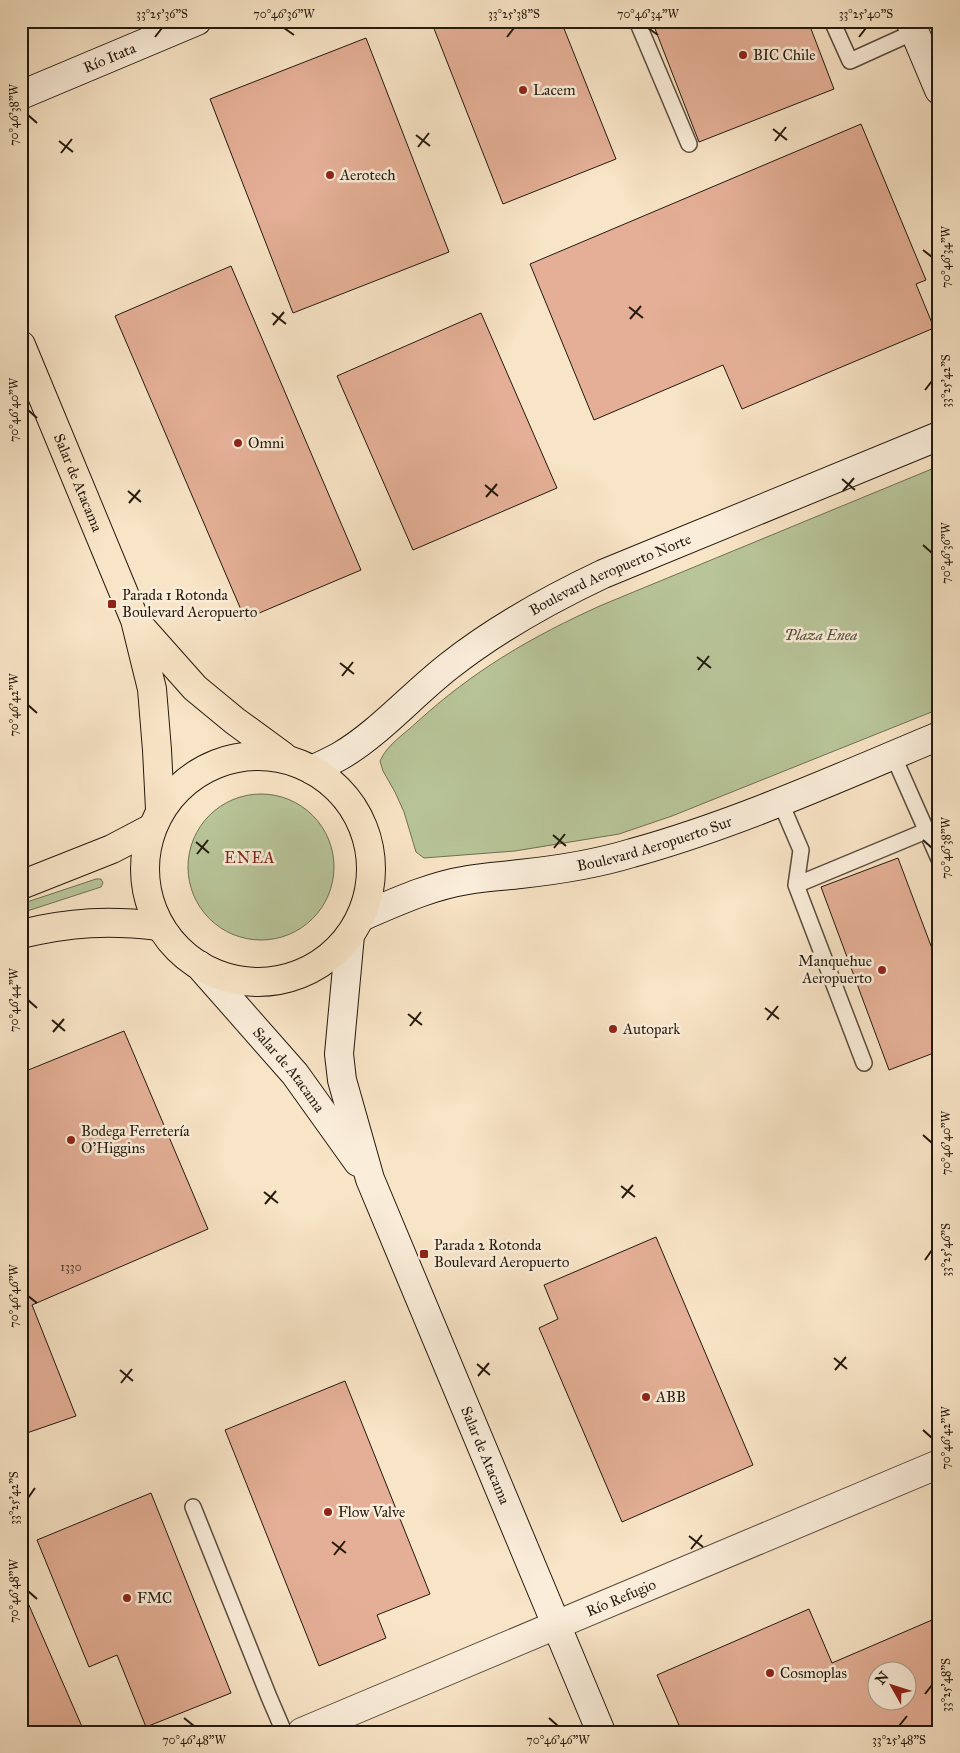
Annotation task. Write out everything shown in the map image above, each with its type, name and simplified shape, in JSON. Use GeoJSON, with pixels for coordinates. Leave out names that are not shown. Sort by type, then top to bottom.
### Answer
{"type":"FeatureCollection","features":[{"type":"Feature","properties":{"kind":"main road","name":"Salar de Atacama"},"geometry":{"type":"LineString","coordinates":[[21,345],[135,620],[152,689],[158,750],[155,819]]}},
{"type":"Feature","properties":{"kind":"main road","name":"Salar de Atacama"},"geometry":{"type":"LineString","coordinates":[[135,620],[195,688],[235,721],[284,756]]}},
{"type":"Feature","properties":{"kind":"main road"},"geometry":{"type":"LineString","coordinates":[[246,756],[284,756],[298,761],[312,770],[329,781],[344,796],[356,812],[365,830],[372,874],[368,896],[356,926],[336,951],[319,964],[300,974],[279,980],[258,982],[238,980],[218,974],[199,965],[175,946],[160,926],[150,905],[145,887],[143,868],[145,848],[155,819],[174,792],[191,778],[227,761],[246,756]]}},
{"type":"Feature","properties":{"kind":"main road"},"geometry":{"type":"LineString","coordinates":[[21,885],[112,849],[155,819]]}},
{"type":"Feature","properties":{"kind":"main road"},"geometry":{"type":"LineString","coordinates":[[21,934],[77,923],[108,922],[160,926]]}},
{"type":"Feature","properties":{"kind":"street","name":"Río Itata"},"geometry":{"type":"LineString","coordinates":[[21,95],[197,21]]}},
{"type":"Feature","properties":{"kind":"street"},"geometry":{"type":"LineString","coordinates":[[912,27],[939,90]]}},
{"type":"Feature","properties":{"kind":"street","name":"Boulevard Aeropuerto Norte"},"geometry":{"type":"LineString","coordinates":[[312,770],[339,757],[358,744],[449,666],[491,636],[560,594],[602,574],[939,436]]}},
{"type":"Feature","properties":{"kind":"street","name":"Boulevard Aeropuerto Sur"},"geometry":{"type":"LineString","coordinates":[[356,926],[404,898],[435,887],[468,880],[555,870],[630,854],[709,829],[939,736]]}},
{"type":"Feature","properties":{"kind":"street","name":"Salar de Atacama"},"geometry":{"type":"LineString","coordinates":[[356,926],[339,1054],[342,1080],[370,1179],[601,1732]]}},
{"type":"Feature","properties":{"kind":"street","name":"Salar de Atacama"},"geometry":{"type":"LineString","coordinates":[[199,965],[295,1074],[370,1179]]}},
{"type":"Feature","properties":{"kind":"street","name":"Río Refugio"},"geometry":{"type":"LineString","coordinates":[[302,1732],[939,1464]]}},
{"type":"Feature","properties":{"kind":"lane"},"geometry":{"type":"LineString","coordinates":[[637,21],[689,144]]}},
{"type":"Feature","properties":{"kind":"lane"},"geometry":{"type":"LineString","coordinates":[[832,21],[850,61],[912,27]]}},
{"type":"Feature","properties":{"kind":"lane"},"geometry":{"type":"LineString","coordinates":[[893,755],[939,859]]}},
{"type":"Feature","properties":{"kind":"lane"},"geometry":{"type":"LineString","coordinates":[[780,801],[801,850],[796,885],[864,1063]]}},
{"type":"Feature","properties":{"kind":"lane"},"geometry":{"type":"LineString","coordinates":[[796,885],[926,831]]}},
{"type":"Feature","properties":{"kind":"lane"},"geometry":{"type":"LineString","coordinates":[[193,1507],[284,1732]]}},
{"type":"Feature","properties":{"kind":"green space","name":"Plaza Enea"},"geometry":{"type":"Polygon","coordinates":[[[939,466],[939,709],[672,816],[619,834],[515,851],[424,858],[416,852],[404,812],[383,771],[380,761],[396,740],[460,687],[527,642],[602,605],[939,466]]]}},
{"type":"Feature","properties":{"kind":"green space"},"geometry":{"type":"Polygon","coordinates":[[[261,794],[289,799],[313,815],[329,839],[334,867],[329,895],[313,919],[289,935],[261,940],[233,935],[209,919],[193,895],[188,867],[193,839],[209,815],[233,799],[261,794]]]}},
{"type":"Feature","properties":{"kind":"green space"},"geometry":{"type":"Polygon","coordinates":[[[101,879],[103,883],[101,887],[21,913],[21,904],[101,879]]]}},
{"type":"Feature","properties":{"kind":"building","name":"Lacem"},"geometry":{"type":"Polygon","coordinates":[[[431,21],[561,21],[616,159],[503,204],[431,21]]]}},
{"type":"Feature","properties":{"kind":"building","name":"BIC Chile"},"geometry":{"type":"Polygon","coordinates":[[[652,21],[808,21],[834,89],[699,142],[652,21]]]}},
{"type":"Feature","properties":{"kind":"building","name":"Aerotech"},"geometry":{"type":"Polygon","coordinates":[[[366,38],[449,252],[293,313],[210,99],[366,38]]]}},
{"type":"Feature","properties":{"kind":"building"},"geometry":{"type":"Polygon","coordinates":[[[861,124],[926,280],[916,284],[934,328],[742,409],[723,365],[594,420],[530,264],[861,124]]]}},
{"type":"Feature","properties":{"kind":"building","name":"Omni"},"geometry":{"type":"Polygon","coordinates":[[[231,266],[361,570],[245,619],[115,316],[231,266]]]}},
{"type":"Feature","properties":{"kind":"building"},"geometry":{"type":"Polygon","coordinates":[[[481,313],[557,488],[413,550],[337,376],[481,313]]]}},
{"type":"Feature","properties":{"kind":"building"},"geometry":{"type":"Polygon","coordinates":[[[898,858],[939,967],[939,1051],[889,1070],[821,887],[898,858]]]}},
{"type":"Feature","properties":{"kind":"building"},"geometry":{"type":"Polygon","coordinates":[[[124,1031],[208,1229],[32,1305],[76,1416],[21,1435],[21,1073],[124,1031]]]}},
{"type":"Feature","properties":{"kind":"building","name":"ABB"},"geometry":{"type":"Polygon","coordinates":[[[656,1237],[753,1465],[622,1522],[539,1328],[558,1319],[544,1285],[656,1237]]]}},
{"type":"Feature","properties":{"kind":"building","name":"Flow Valve"},"geometry":{"type":"Polygon","coordinates":[[[345,1381],[430,1594],[377,1615],[386,1638],[319,1666],[225,1430],[345,1381]]]}},
{"type":"Feature","properties":{"kind":"building","name":"FMC"},"geometry":{"type":"Polygon","coordinates":[[[151,1493],[231,1693],[146,1727],[117,1655],[89,1667],[37,1540],[151,1493]]]}},
{"type":"Feature","properties":{"kind":"building"},"geometry":{"type":"Polygon","coordinates":[[[21,1587],[83,1729],[76,1732],[21,1732],[21,1587]]]}},
{"type":"Feature","properties":{"kind":"building","name":"Cosmoplas"},"geometry":{"type":"Polygon","coordinates":[[[809,1609],[832,1663],[939,1617],[939,1732],[682,1732],[657,1675],[809,1609]]]}},
{"type":"Feature","properties":{"kind":"place","name":"BIC Chile"},"geometry":{"type":"Point","coordinates":[743,55]}},
{"type":"Feature","properties":{"kind":"place","name":"Lacem"},"geometry":{"type":"Point","coordinates":[523,90]}},
{"type":"Feature","properties":{"kind":"place","name":"Aerotech"},"geometry":{"type":"Point","coordinates":[330,175]}},
{"type":"Feature","properties":{"kind":"place","name":"Omni"},"geometry":{"type":"Point","coordinates":[238,443]}},
{"type":"Feature","properties":{"kind":"place","name":"Parada 1 Rotonda Boulevard Aeropuerto"},"geometry":{"type":"Point","coordinates":[112,604]}},
{"type":"Feature","properties":{"kind":"place","name":"Manquehue Aeropuerto"},"geometry":{"type":"Point","coordinates":[882,970]}},
{"type":"Feature","properties":{"kind":"place","name":"Autopark"},"geometry":{"type":"Point","coordinates":[613,1029]}},
{"type":"Feature","properties":{"kind":"place","name":"Bodega Ferretería O'Higgins"},"geometry":{"type":"Point","coordinates":[71,1140]}},
{"type":"Feature","properties":{"kind":"place","name":"Parada 2 Rotonda Boulevard Aeropuerto"},"geometry":{"type":"Point","coordinates":[424,1254]}},
{"type":"Feature","properties":{"kind":"place","name":"ABB"},"geometry":{"type":"Point","coordinates":[646,1397]}},
{"type":"Feature","properties":{"kind":"place","name":"Flow Valve"},"geometry":{"type":"Point","coordinates":[328,1512]}},
{"type":"Feature","properties":{"kind":"place","name":"FMC"},"geometry":{"type":"Point","coordinates":[127,1598]}},
{"type":"Feature","properties":{"kind":"place","name":"Cosmoplas"},"geometry":{"type":"Point","coordinates":[770,1673]}},
{"type":"Feature","properties":{"kind":"district","name":"ENEA"},"geometry":{"type":"Point","coordinates":[250,857]}}]}
